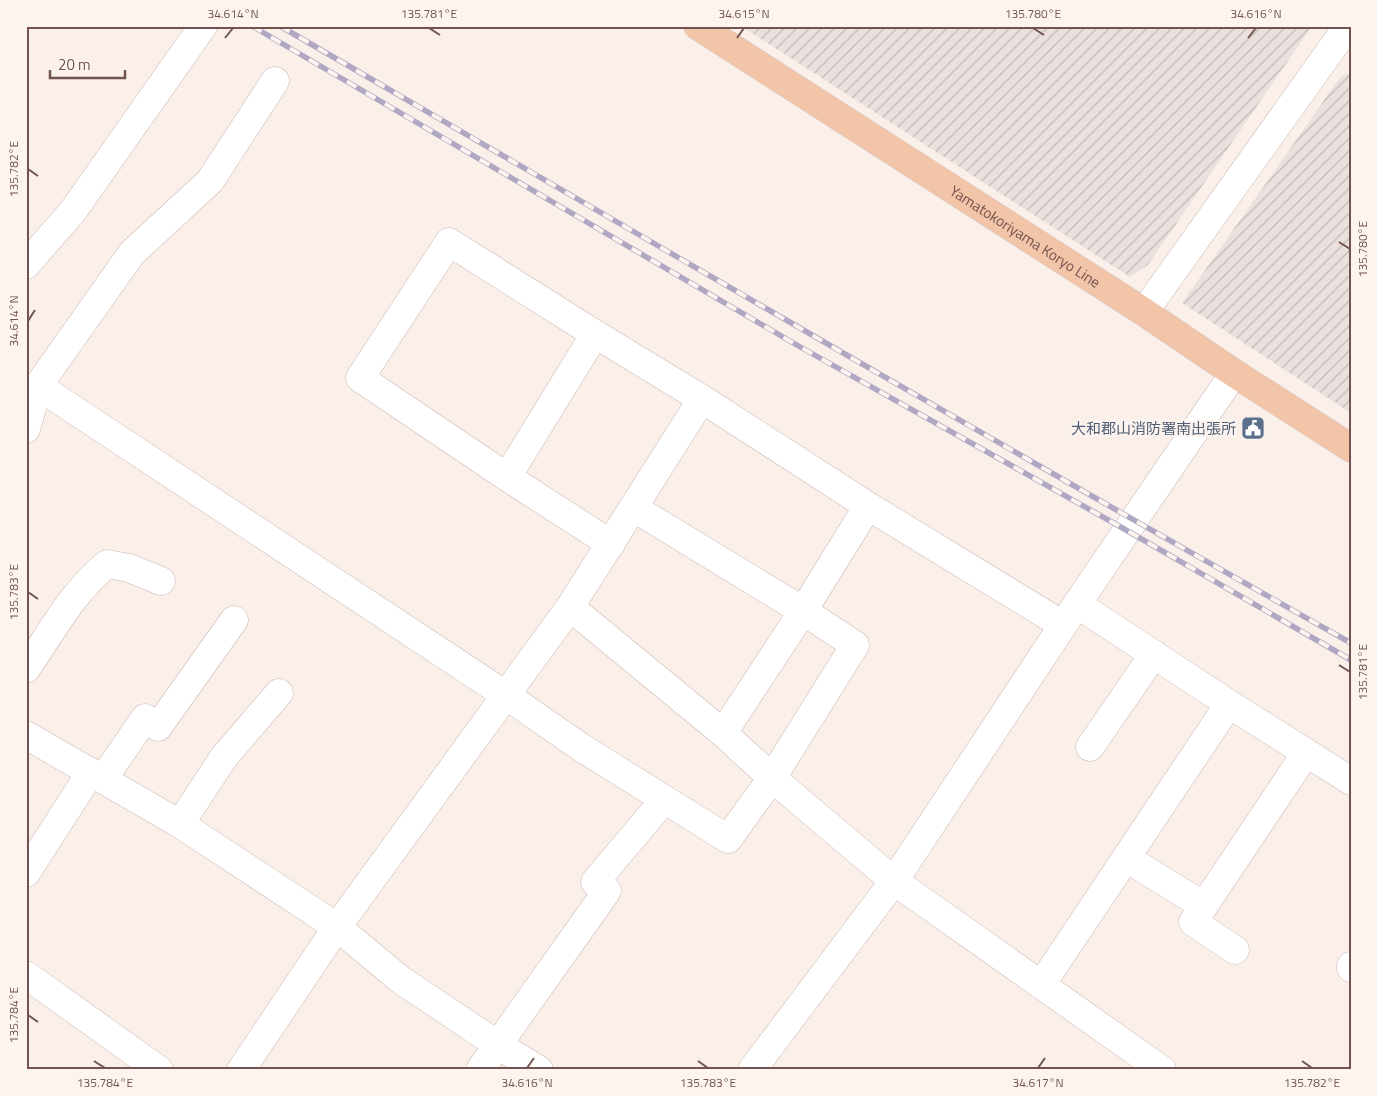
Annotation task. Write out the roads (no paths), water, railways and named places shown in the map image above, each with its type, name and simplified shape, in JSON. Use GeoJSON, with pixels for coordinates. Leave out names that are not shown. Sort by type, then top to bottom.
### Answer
{"type":"FeatureCollection","features":[{"type":"Feature","properties":{"kind":"main road","name":"Yamatokoriyama Koryo Line"},"geometry":{"type":"LineString","coordinates":[[698,26],[1144,312],[1234,373],[1351,448]]}},
{"type":"Feature","properties":{"kind":"street"},"geometry":{"type":"LineString","coordinates":[[26,265],[73,211],[203,26]]}},
{"type":"Feature","properties":{"kind":"street"},"geometry":{"type":"LineString","coordinates":[[1144,312],[1348,26]]}},
{"type":"Feature","properties":{"kind":"street"},"geometry":{"type":"LineString","coordinates":[[26,429],[38,386],[132,252],[210,181],[275,81]]}},
{"type":"Feature","properties":{"kind":"street"},"geometry":{"type":"LineString","coordinates":[[611,544],[360,378],[449,242],[702,399],[868,506],[1070,614],[1154,654],[1228,704],[1351,781]]}},
{"type":"Feature","properties":{"kind":"street"},"geometry":{"type":"LineString","coordinates":[[507,477],[595,334]]}},
{"type":"Feature","properties":{"kind":"street"},"geometry":{"type":"LineString","coordinates":[[752,1070],[894,880],[1070,614],[1234,373]]}},
{"type":"Feature","properties":{"kind":"street"},"geometry":{"type":"LineString","coordinates":[[38,386],[507,696],[582,748],[728,839],[772,778],[855,645],[634,508]]}},
{"type":"Feature","properties":{"kind":"street"},"geometry":{"type":"LineString","coordinates":[[241,1070],[337,927],[570,607],[702,399]]}},
{"type":"Feature","properties":{"kind":"street"},"geometry":{"type":"LineString","coordinates":[[723,733],[803,611],[868,506]]}},
{"type":"Feature","properties":{"kind":"street"},"geometry":{"type":"LineString","coordinates":[[26,669],[70,604],[92,576],[107,564],[129,568],[162,581]]}},
{"type":"Feature","properties":{"kind":"street"},"geometry":{"type":"LineString","coordinates":[[570,607],[723,733],[772,778],[894,880],[1162,1070]]}},
{"type":"Feature","properties":{"kind":"street"},"geometry":{"type":"LineString","coordinates":[[26,873],[97,775],[145,718],[158,727],[234,620]]}},
{"type":"Feature","properties":{"kind":"street"},"geometry":{"type":"LineString","coordinates":[[1090,747],[1154,654]]}},
{"type":"Feature","properties":{"kind":"street"},"geometry":{"type":"LineString","coordinates":[[180,824],[224,757],[279,693]]}},
{"type":"Feature","properties":{"kind":"street"},"geometry":{"type":"LineString","coordinates":[[1041,985],[1228,704]]}},
{"type":"Feature","properties":{"kind":"street"},"geometry":{"type":"LineString","coordinates":[[26,735],[180,824],[337,927],[402,980],[498,1045],[539,1070]]}},
{"type":"Feature","properties":{"kind":"street"},"geometry":{"type":"LineString","coordinates":[[1235,950],[1192,922],[1306,753]]}},
{"type":"Feature","properties":{"kind":"street"},"geometry":{"type":"LineString","coordinates":[[480,1070],[607,891],[595,882],[664,800]]}},
{"type":"Feature","properties":{"kind":"street"},"geometry":{"type":"LineString","coordinates":[[1126,858],[1204,906]]}},
{"type":"Feature","properties":{"kind":"street"},"geometry":{"type":"LineString","coordinates":[[26,975],[159,1070]]}},
{"type":"Feature","properties":{"kind":"railway"},"geometry":{"type":"LineString","coordinates":[[252,26],[795,344],[1119,526],[1351,660]]}},
{"type":"Feature","properties":{"kind":"railway"},"geometry":{"type":"LineString","coordinates":[[280,26],[948,414],[1351,643]]}},
{"type":"Feature","properties":{"kind":"place","name":"大和郡山消防署南出張所"},"geometry":{"type":"Point","coordinates":[1253,428]}}]}
